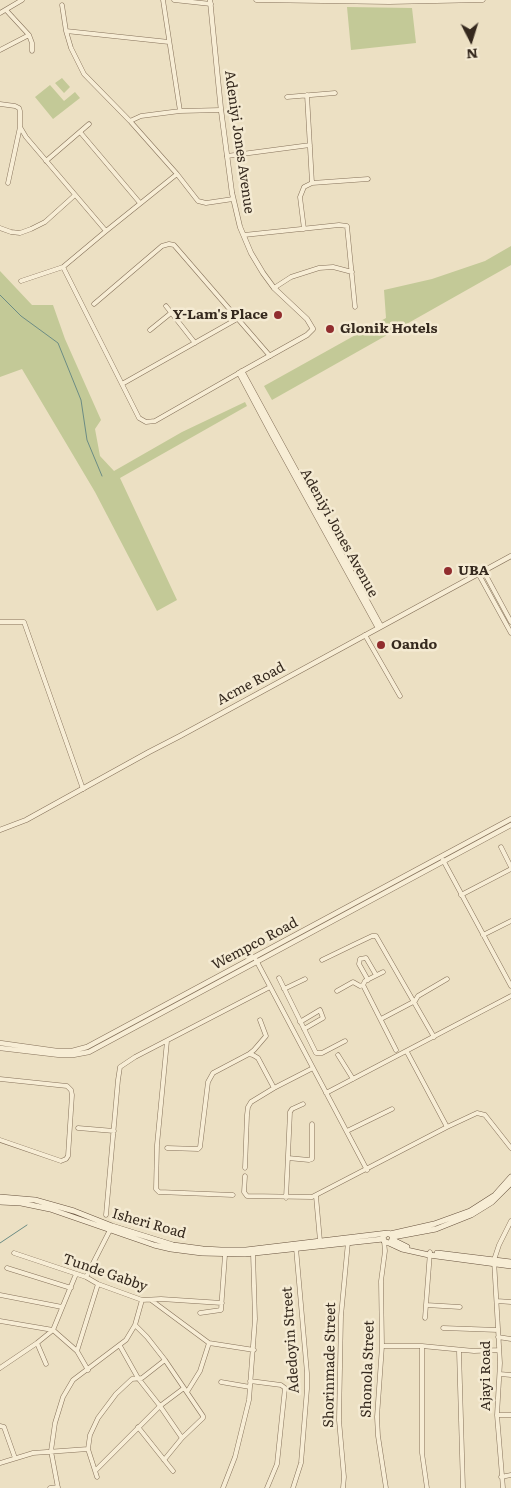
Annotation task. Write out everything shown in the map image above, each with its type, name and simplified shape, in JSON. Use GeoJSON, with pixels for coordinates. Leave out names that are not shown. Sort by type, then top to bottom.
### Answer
{"type":"FeatureCollection","features":[{"type":"Feature","properties":{"kind":"main road","name":"Isheri Road"},"geometry":{"type":"LineString","coordinates":[[0,1197],[36,1200],[52,1204],[172,1247],[246,1250],[320,1241],[388,1239],[470,1211],[495,1195],[511,1177]]}},
{"type":"Feature","properties":{"kind":"main road","name":"Isheri Road"},"geometry":{"type":"LineString","coordinates":[[0,1202],[27,1204],[50,1209],[110,1230],[172,1247],[225,1255],[388,1239],[436,1229],[472,1215],[492,1202],[511,1183]]}},
{"type":"Feature","properties":{"kind":"main road"},"geometry":{"type":"LineString","coordinates":[[388,1239],[429,1253],[511,1264]]}},
{"type":"Feature","properties":{"kind":"street"},"geometry":{"type":"LineString","coordinates":[[0,13],[22,0]]}},
{"type":"Feature","properties":{"kind":"street"},"geometry":{"type":"LineString","coordinates":[[163,0],[180,111]]}},
{"type":"Feature","properties":{"kind":"street"},"geometry":{"type":"LineString","coordinates":[[174,0],[211,2]]}},
{"type":"Feature","properties":{"kind":"street"},"geometry":{"type":"LineString","coordinates":[[256,0],[407,2],[483,0]]}},
{"type":"Feature","properties":{"kind":"street","name":"Adeniyi Jones Avenue"},"geometry":{"type":"LineString","coordinates":[[211,2],[233,199],[244,235],[251,253],[274,288],[307,319],[313,329],[307,335],[241,372],[272,435],[380,627]]}},
{"type":"Feature","properties":{"kind":"street"},"geometry":{"type":"LineString","coordinates":[[62,5],[66,31],[75,60],[84,74],[130,121],[198,200],[202,202],[233,199]]}},
{"type":"Feature","properties":{"kind":"street"},"geometry":{"type":"LineString","coordinates":[[6,10],[29,35],[32,51]]}},
{"type":"Feature","properties":{"kind":"street"},"geometry":{"type":"LineString","coordinates":[[66,31],[170,42]]}},
{"type":"Feature","properties":{"kind":"street"},"geometry":{"type":"LineString","coordinates":[[0,50],[29,35]]}},
{"type":"Feature","properties":{"kind":"street"},"geometry":{"type":"LineString","coordinates":[[287,97],[336,92]]}},
{"type":"Feature","properties":{"kind":"street"},"geometry":{"type":"LineString","coordinates":[[307,95],[312,184]]}},
{"type":"Feature","properties":{"kind":"street"},"geometry":{"type":"LineString","coordinates":[[0,104],[15,106],[20,111],[20,127],[8,183]]}},
{"type":"Feature","properties":{"kind":"street"},"geometry":{"type":"LineString","coordinates":[[130,121],[141,116],[180,111],[222,110]]}},
{"type":"Feature","properties":{"kind":"street"},"geometry":{"type":"LineString","coordinates":[[46,161],[89,124]]}},
{"type":"Feature","properties":{"kind":"street"},"geometry":{"type":"LineString","coordinates":[[20,127],[46,161],[106,230]]}},
{"type":"Feature","properties":{"kind":"street"},"geometry":{"type":"LineString","coordinates":[[80,132],[140,203]]}},
{"type":"Feature","properties":{"kind":"street"},"geometry":{"type":"LineString","coordinates":[[227,156],[310,145]]}},
{"type":"Feature","properties":{"kind":"street"},"geometry":{"type":"LineString","coordinates":[[21,281],[64,266],[177,174]]}},
{"type":"Feature","properties":{"kind":"street"},"geometry":{"type":"LineString","coordinates":[[304,229],[301,192],[304,187],[312,184],[368,179]]}},
{"type":"Feature","properties":{"kind":"street"},"geometry":{"type":"LineString","coordinates":[[0,228],[11,232],[31,229],[45,222],[75,195]]}},
{"type":"Feature","properties":{"kind":"street"},"geometry":{"type":"LineString","coordinates":[[244,235],[339,225],[347,226],[355,307]]}},
{"type":"Feature","properties":{"kind":"street"},"geometry":{"type":"LineString","coordinates":[[94,304],[162,246],[169,244],[178,248],[270,356]]}},
{"type":"Feature","properties":{"kind":"street"},"geometry":{"type":"LineString","coordinates":[[64,266],[139,418],[146,422],[151,422],[241,372]]}},
{"type":"Feature","properties":{"kind":"street"},"geometry":{"type":"LineString","coordinates":[[274,288],[291,277],[319,268],[333,267],[352,272]]}},
{"type":"Feature","properties":{"kind":"street"},"geometry":{"type":"LineString","coordinates":[[166,306],[195,343]]}},
{"type":"Feature","properties":{"kind":"street"},"geometry":{"type":"LineString","coordinates":[[150,330],[171,313]]}},
{"type":"Feature","properties":{"kind":"street"},"geometry":{"type":"LineString","coordinates":[[122,384],[237,319]]}},
{"type":"Feature","properties":{"kind":"street","name":"Acme Road"},"geometry":{"type":"LineString","coordinates":[[0,830],[26,820],[511,556]]}},
{"type":"Feature","properties":{"kind":"street"},"geometry":{"type":"LineString","coordinates":[[480,572],[511,622]]}},
{"type":"Feature","properties":{"kind":"street"},"geometry":{"type":"LineString","coordinates":[[480,572],[511,632]]}},
{"type":"Feature","properties":{"kind":"street"},"geometry":{"type":"LineString","coordinates":[[501,615],[506,612]]}},
{"type":"Feature","properties":{"kind":"street"},"geometry":{"type":"LineString","coordinates":[[0,622],[24,622],[83,789]]}},
{"type":"Feature","properties":{"kind":"street"},"geometry":{"type":"LineString","coordinates":[[365,635],[400,696]]}},
{"type":"Feature","properties":{"kind":"street","name":"Wempco Road"},"geometry":{"type":"LineString","coordinates":[[256,960],[511,819]]}},
{"type":"Feature","properties":{"kind":"street","name":"Wempco Road"},"geometry":{"type":"LineString","coordinates":[[0,1048],[57,1051],[79,1050],[256,960],[511,825]]}},
{"type":"Feature","properties":{"kind":"street"},"geometry":{"type":"LineString","coordinates":[[462,895],[511,868],[501,847]]}},
{"type":"Feature","properties":{"kind":"street"},"geometry":{"type":"LineString","coordinates":[[441,856],[511,986]]}},
{"type":"Feature","properties":{"kind":"street"},"geometry":{"type":"LineString","coordinates":[[483,935],[511,921]]}},
{"type":"Feature","properties":{"kind":"street"},"geometry":{"type":"LineString","coordinates":[[322,960],[376,936],[415,1001],[434,1038]]}},
{"type":"Feature","properties":{"kind":"street"},"geometry":{"type":"LineString","coordinates":[[368,980],[360,964],[360,959],[366,958],[376,975]]}},
{"type":"Feature","properties":{"kind":"street"},"geometry":{"type":"LineString","coordinates":[[256,960],[367,1170]]}},
{"type":"Feature","properties":{"kind":"street"},"geometry":{"type":"LineString","coordinates":[[363,985],[363,983],[383,972]]}},
{"type":"Feature","properties":{"kind":"street"},"geometry":{"type":"LineString","coordinates":[[279,978],[316,1053],[319,1054],[345,1041]]}},
{"type":"Feature","properties":{"kind":"street"},"geometry":{"type":"LineString","coordinates":[[284,990],[305,979]]}},
{"type":"Feature","properties":{"kind":"street"},"geometry":{"type":"LineString","coordinates":[[381,1019],[415,1001],[418,996],[447,979]]}},
{"type":"Feature","properties":{"kind":"street"},"geometry":{"type":"LineString","coordinates":[[337,991],[353,982],[360,986],[363,985]]}},
{"type":"Feature","properties":{"kind":"street"},"geometry":{"type":"LineString","coordinates":[[363,985],[396,1050]]}},
{"type":"Feature","properties":{"kind":"street"},"geometry":{"type":"LineString","coordinates":[[106,1215],[120,1067],[270,987]]}},
{"type":"Feature","properties":{"kind":"street"},"geometry":{"type":"LineString","coordinates":[[326,1093],[511,996]]}},
{"type":"Feature","properties":{"kind":"street"},"geometry":{"type":"LineString","coordinates":[[293,1030],[324,1018],[320,1010],[302,1026]]}},
{"type":"Feature","properties":{"kind":"street"},"geometry":{"type":"LineString","coordinates":[[168,1148],[198,1149],[200,1147],[210,1076],[254,1050],[266,1036],[260,1020]]}},
{"type":"Feature","properties":{"kind":"street"},"geometry":{"type":"LineString","coordinates":[[167,1041],[157,1146],[156,1189],[159,1192],[233,1195]]}},
{"type":"Feature","properties":{"kind":"street","name":"Wempco Road"},"geometry":{"type":"LineString","coordinates":[[0,1043],[30,1050]]}},
{"type":"Feature","properties":{"kind":"street"},"geometry":{"type":"LineString","coordinates":[[407,1052],[447,1127]]}},
{"type":"Feature","properties":{"kind":"street"},"geometry":{"type":"LineString","coordinates":[[249,1054],[258,1058],[274,1088]]}},
{"type":"Feature","properties":{"kind":"street"},"geometry":{"type":"LineString","coordinates":[[338,1055],[354,1079]]}},
{"type":"Feature","properties":{"kind":"street"},"geometry":{"type":"LineString","coordinates":[[245,1168],[248,1107],[251,1102],[313,1068]]}},
{"type":"Feature","properties":{"kind":"street"},"geometry":{"type":"LineString","coordinates":[[0,1079],[68,1086],[72,1095],[68,1156],[66,1159],[60,1161],[0,1140]]}},
{"type":"Feature","properties":{"kind":"street"},"geometry":{"type":"LineString","coordinates":[[286,1198],[290,1112],[292,1109],[303,1104]]}},
{"type":"Feature","properties":{"kind":"street"},"geometry":{"type":"LineString","coordinates":[[348,1131],[392,1109]]}},
{"type":"Feature","properties":{"kind":"street"},"geometry":{"type":"LineString","coordinates":[[245,1176],[244,1192],[247,1196],[286,1198],[316,1196],[477,1113],[485,1115],[511,1148]]}},
{"type":"Feature","properties":{"kind":"street"},"geometry":{"type":"LineString","coordinates":[[288,1158],[312,1159],[312,1124]]}},
{"type":"Feature","properties":{"kind":"street"},"geometry":{"type":"LineString","coordinates":[[78,1128],[114,1131]]}},
{"type":"Feature","properties":{"kind":"street"},"geometry":{"type":"LineString","coordinates":[[316,1196],[320,1241]]}},
{"type":"Feature","properties":{"kind":"street"},"geometry":{"type":"LineString","coordinates":[[494,1262],[499,1245],[511,1221]]}},
{"type":"Feature","properties":{"kind":"street"},"geometry":{"type":"LineString","coordinates":[[86,1278],[110,1230]]}},
{"type":"Feature","properties":{"kind":"street","name":"Shonola Street"},"geometry":{"type":"LineString","coordinates":[[386,1488],[377,1417],[382,1346],[381,1281],[388,1239]]}},
{"type":"Feature","properties":{"kind":"street","name":"Shorinmade Street"},"geometry":{"type":"LineString","coordinates":[[343,1488],[344,1477],[339,1420],[341,1316],[348,1242]]}},
{"type":"Feature","properties":{"kind":"street","name":"Adedoyin Street"},"geometry":{"type":"LineString","coordinates":[[293,1488],[301,1463],[307,1390],[296,1248]]}},
{"type":"Feature","properties":{"kind":"street","name":"Tunde Gabby"},"geometry":{"type":"LineString","coordinates":[[14,1253],[76,1274],[142,1300],[161,1299],[222,1303]]}},
{"type":"Feature","properties":{"kind":"street"},"geometry":{"type":"LineString","coordinates":[[224,1488],[240,1442],[249,1400],[255,1319],[253,1253]]}},
{"type":"Feature","properties":{"kind":"street"},"geometry":{"type":"LineString","coordinates":[[426,1318],[429,1253]]}},
{"type":"Feature","properties":{"kind":"street"},"geometry":{"type":"LineString","coordinates":[[200,1312],[219,1311],[221,1308],[225,1255]]}},
{"type":"Feature","properties":{"kind":"street","name":"Ajayi Road"},"geometry":{"type":"LineString","coordinates":[[494,1262],[500,1374],[497,1415],[503,1488]]}},
{"type":"Feature","properties":{"kind":"street"},"geometry":{"type":"LineString","coordinates":[[7,1268],[70,1288]]}},
{"type":"Feature","properties":{"kind":"street"},"geometry":{"type":"LineString","coordinates":[[0,1368],[53,1330],[76,1274]]}},
{"type":"Feature","properties":{"kind":"street"},"geometry":{"type":"LineString","coordinates":[[77,1351],[98,1284]]}},
{"type":"Feature","properties":{"kind":"street"},"geometry":{"type":"LineString","coordinates":[[0,1295],[62,1308]]}},
{"type":"Feature","properties":{"kind":"street"},"geometry":{"type":"LineString","coordinates":[[50,1488],[58,1488],[51,1451],[55,1423],[63,1397],[73,1380],[120,1346],[131,1334],[142,1300]]}},
{"type":"Feature","properties":{"kind":"street"},"geometry":{"type":"LineString","coordinates":[[151,1300],[209,1343],[254,1350]]}},
{"type":"Feature","properties":{"kind":"street"},"geometry":{"type":"LineString","coordinates":[[497,1301],[511,1302]]}},
{"type":"Feature","properties":{"kind":"street"},"geometry":{"type":"LineString","coordinates":[[426,1305],[460,1308]]}},
{"type":"Feature","properties":{"kind":"street"},"geometry":{"type":"LineString","coordinates":[[0,1321],[53,1330],[77,1351],[88,1370]]}},
{"type":"Feature","properties":{"kind":"street"},"geometry":{"type":"LineString","coordinates":[[135,1325],[165,1360],[203,1416],[164,1460]]}},
{"type":"Feature","properties":{"kind":"street"},"geometry":{"type":"LineString","coordinates":[[443,1328],[498,1330]]}},
{"type":"Feature","properties":{"kind":"street"},"geometry":{"type":"LineString","coordinates":[[498,1337],[511,1339]]}},
{"type":"Feature","properties":{"kind":"street"},"geometry":{"type":"LineString","coordinates":[[37,1343],[46,1364]]}},
{"type":"Feature","properties":{"kind":"street"},"geometry":{"type":"LineString","coordinates":[[96,1470],[160,1406],[185,1390],[200,1371],[209,1343]]}},
{"type":"Feature","properties":{"kind":"street"},"geometry":{"type":"LineString","coordinates":[[120,1346],[138,1378],[182,1438]]}},
{"type":"Feature","properties":{"kind":"street"},"geometry":{"type":"LineString","coordinates":[[382,1346],[422,1346],[459,1351],[499,1350]]}},
{"type":"Feature","properties":{"kind":"street"},"geometry":{"type":"LineString","coordinates":[[422,1346],[422,1453],[427,1488]]}},
{"type":"Feature","properties":{"kind":"street"},"geometry":{"type":"LineString","coordinates":[[459,1351],[463,1488]]}},
{"type":"Feature","properties":{"kind":"street"},"geometry":{"type":"LineString","coordinates":[[97,1477],[88,1449],[90,1435],[98,1418],[116,1394],[132,1379],[142,1378],[165,1360]]}},
{"type":"Feature","properties":{"kind":"street"},"geometry":{"type":"LineString","coordinates":[[500,1374],[511,1375]]}},
{"type":"Feature","properties":{"kind":"street"},"geometry":{"type":"LineString","coordinates":[[250,1381],[281,1385],[285,1388],[277,1464],[267,1488]]}},
{"type":"Feature","properties":{"kind":"street"},"geometry":{"type":"LineString","coordinates":[[222,1382],[250,1387]]}},
{"type":"Feature","properties":{"kind":"street"},"geometry":{"type":"LineString","coordinates":[[497,1415],[511,1415]]}},
{"type":"Feature","properties":{"kind":"street"},"geometry":{"type":"LineString","coordinates":[[0,1426],[4,1427],[15,1458]]}},
{"type":"Feature","properties":{"kind":"street"},"geometry":{"type":"LineString","coordinates":[[138,1427],[173,1472]]}},
{"type":"Feature","properties":{"kind":"street"},"geometry":{"type":"LineString","coordinates":[[0,1463],[33,1452],[88,1449]]}},
{"type":"Feature","properties":{"kind":"street"},"geometry":{"type":"LineString","coordinates":[[502,1477],[511,1475]]}},
{"type":"Feature","properties":{"kind":"green space"},"geometry":{"type":"Polygon","coordinates":[[[347,7],[412,8],[416,43],[351,50],[347,7]]]}},
{"type":"Feature","properties":{"kind":"green space"},"geometry":{"type":"Polygon","coordinates":[[[62,78],[70,87],[64,93],[55,83],[62,78]]]}},
{"type":"Feature","properties":{"kind":"green space"},"geometry":{"type":"Polygon","coordinates":[[[50,85],[64,101],[75,92],[80,98],[53,119],[35,97],[50,85]]]}},
{"type":"Feature","properties":{"kind":"green space"},"geometry":{"type":"Polygon","coordinates":[[[511,246],[511,265],[272,400],[264,386],[386,318],[384,290],[432,279],[485,261],[511,246]]]}},
{"type":"Feature","properties":{"kind":"green space"},"geometry":{"type":"Polygon","coordinates":[[[0,271],[32,305],[53,305],[65,339],[101,420],[95,429],[100,456],[114,471],[182,432],[245,402],[247,406],[120,478],[177,600],[157,611],[95,492],[22,369],[0,377],[0,271]]]}},
{"type":"Feature","properties":{"kind":"waterway"},"geometry":{"type":"LineString","coordinates":[[0,295],[21,316],[58,343],[81,400],[87,440],[102,476]]}},
{"type":"Feature","properties":{"kind":"waterway"},"geometry":{"type":"LineString","coordinates":[[0,1243],[27,1225]]}},
{"type":"Feature","properties":{"kind":"place","name":"Y-Lam's Place"},"geometry":{"type":"Point","coordinates":[278,315]}},
{"type":"Feature","properties":{"kind":"place","name":"Glonik Hotels"},"geometry":{"type":"Point","coordinates":[330,329]}},
{"type":"Feature","properties":{"kind":"place","name":"UBA"},"geometry":{"type":"Point","coordinates":[448,571]}},
{"type":"Feature","properties":{"kind":"place","name":"Oando"},"geometry":{"type":"Point","coordinates":[381,645]}}]}
